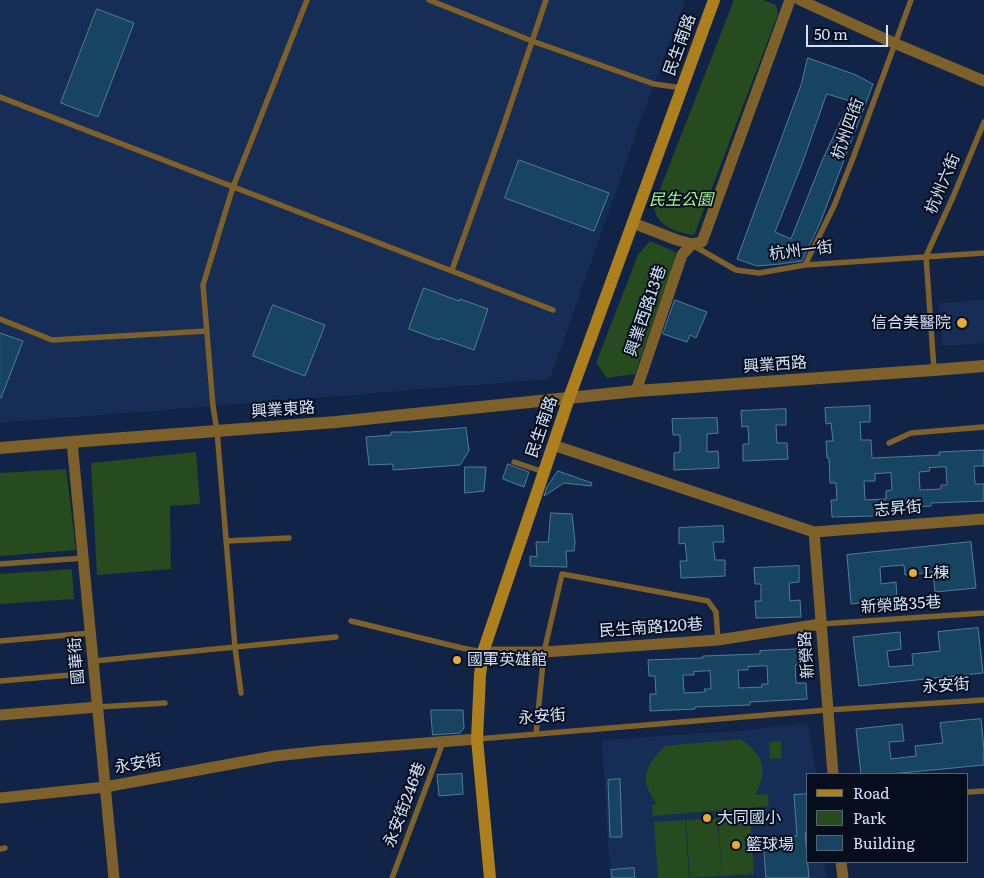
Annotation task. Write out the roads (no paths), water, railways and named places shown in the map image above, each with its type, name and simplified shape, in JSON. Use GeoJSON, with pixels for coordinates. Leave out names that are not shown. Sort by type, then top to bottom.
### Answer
{"type":"FeatureCollection","features":[{"type":"Feature","properties":{"kind":"main road","name":"民生南路"},"geometry":{"type":"LineString","coordinates":[[490,878],[477,739],[483,652],[568,398],[714,0]]}},
{"type":"Feature","properties":{"kind":"street","name":"興業西路13巷"},"geometry":{"type":"LineString","coordinates":[[636,391],[682,255],[692,244],[702,242],[790,0]]}},
{"type":"Feature","properties":{"kind":"street"},"geometry":{"type":"LineString","coordinates":[[800,0],[984,81]]}},
{"type":"Feature","properties":{"kind":"street","name":"杭州一街"},"geometry":{"type":"LineString","coordinates":[[633,223],[692,244]]}},
{"type":"Feature","properties":{"kind":"street","name":"興業西路"},"geometry":{"type":"LineString","coordinates":[[568,398],[636,391],[984,366]]}},
{"type":"Feature","properties":{"kind":"street","name":"興業東路"},"geometry":{"type":"LineString","coordinates":[[0,448],[336,422],[568,398]]}},
{"type":"Feature","properties":{"kind":"street","name":"國華街"},"geometry":{"type":"LineString","coordinates":[[72,442],[94,661],[111,878]]}},
{"type":"Feature","properties":{"kind":"street"},"geometry":{"type":"LineString","coordinates":[[553,445],[814,532]]}},
{"type":"Feature","properties":{"kind":"street","name":"志昇街"},"geometry":{"type":"LineString","coordinates":[[814,532],[984,519]]}},
{"type":"Feature","properties":{"kind":"street","name":"新榮路"},"geometry":{"type":"LineString","coordinates":[[814,532],[833,773]]}},
{"type":"Feature","properties":{"kind":"street","name":"民生南路120巷"},"geometry":{"type":"LineString","coordinates":[[483,652],[544,652],[718,640],[821,624]]}},
{"type":"Feature","properties":{"kind":"street"},"geometry":{"type":"LineString","coordinates":[[0,715],[98,707]]}},
{"type":"Feature","properties":{"kind":"street","name":"永安街"},"geometry":{"type":"LineString","coordinates":[[0,798],[105,787],[275,756],[322,750],[477,739]]}},
{"type":"Feature","properties":{"kind":"street"},"geometry":{"type":"LineString","coordinates":[[841,863],[843,878]]}},
{"type":"Feature","properties":{"kind":"lane"},"geometry":{"type":"LineString","coordinates":[[242,692],[235,647],[203,285],[233,188],[307,0]]}},
{"type":"Feature","properties":{"kind":"lane"},"geometry":{"type":"LineString","coordinates":[[429,0],[532,41],[654,84],[682,88]]}},
{"type":"Feature","properties":{"kind":"lane"},"geometry":{"type":"LineString","coordinates":[[452,270],[546,0]]}},
{"type":"Feature","properties":{"kind":"lane","name":"杭州四街"},"geometry":{"type":"LineString","coordinates":[[805,265],[834,206],[911,0]]}},
{"type":"Feature","properties":{"kind":"lane"},"geometry":{"type":"LineString","coordinates":[[0,97],[554,310]]}},
{"type":"Feature","properties":{"kind":"lane","name":"杭州六街"},"geometry":{"type":"LineString","coordinates":[[926,256],[954,197],[984,122]]}},
{"type":"Feature","properties":{"kind":"lane","name":"杭州一街"},"geometry":{"type":"LineString","coordinates":[[692,244],[736,270],[759,273],[805,265],[984,253]]}},
{"type":"Feature","properties":{"kind":"lane"},"geometry":{"type":"LineString","coordinates":[[926,256],[934,370]]}},
{"type":"Feature","properties":{"kind":"lane"},"geometry":{"type":"LineString","coordinates":[[0,319],[52,340],[207,331]]}},
{"type":"Feature","properties":{"kind":"lane"},"geometry":{"type":"LineString","coordinates":[[890,443],[911,433],[984,427]]}},
{"type":"Feature","properties":{"kind":"lane"},"geometry":{"type":"LineString","coordinates":[[514,462],[544,472]]}},
{"type":"Feature","properties":{"kind":"lane"},"geometry":{"type":"LineString","coordinates":[[226,541],[289,538]]}},
{"type":"Feature","properties":{"kind":"lane"},"geometry":{"type":"LineString","coordinates":[[0,564],[84,558]]}},
{"type":"Feature","properties":{"kind":"lane"},"geometry":{"type":"LineString","coordinates":[[536,734],[544,652],[562,574],[708,600],[716,612],[718,640]]}},
{"type":"Feature","properties":{"kind":"lane","name":"新榮路35巷"},"geometry":{"type":"LineString","coordinates":[[821,624],[984,613]]}},
{"type":"Feature","properties":{"kind":"lane"},"geometry":{"type":"LineString","coordinates":[[351,621],[483,652]]}},
{"type":"Feature","properties":{"kind":"lane"},"geometry":{"type":"LineString","coordinates":[[0,641],[91,633]]}},
{"type":"Feature","properties":{"kind":"lane"},"geometry":{"type":"LineString","coordinates":[[94,661],[336,637]]}},
{"type":"Feature","properties":{"kind":"lane"},"geometry":{"type":"LineString","coordinates":[[0,681],[82,674]]}},
{"type":"Feature","properties":{"kind":"lane","name":"永安街"},"geometry":{"type":"LineString","coordinates":[[477,739],[827,710],[984,700]]}},
{"type":"Feature","properties":{"kind":"lane"},"geometry":{"type":"LineString","coordinates":[[98,707],[166,703]]}},
{"type":"Feature","properties":{"kind":"lane","name":"永安街246巷"},"geometry":{"type":"LineString","coordinates":[[392,878],[444,742]]}},
{"type":"Feature","properties":{"kind":"lane"},"geometry":{"type":"LineString","coordinates":[[969,792],[984,791]]}},
{"type":"Feature","properties":{"kind":"place","name":"信合美醫院"},"geometry":{"type":"Point","coordinates":[962,323]}},
{"type":"Feature","properties":{"kind":"place","name":"L棟"},"geometry":{"type":"Point","coordinates":[913,573]}},
{"type":"Feature","properties":{"kind":"place","name":"國軍英雄館"},"geometry":{"type":"Point","coordinates":[457,660]}},
{"type":"Feature","properties":{"kind":"place","name":"大同國小"},"geometry":{"type":"Point","coordinates":[707,818]}},
{"type":"Feature","properties":{"kind":"place","name":"籃球場"},"geometry":{"type":"Point","coordinates":[736,845]}},
{"type":"Feature","properties":{"kind":"park label","name":"民生公園"},"geometry":{"type":"Point","coordinates":[681,200]}}]}
